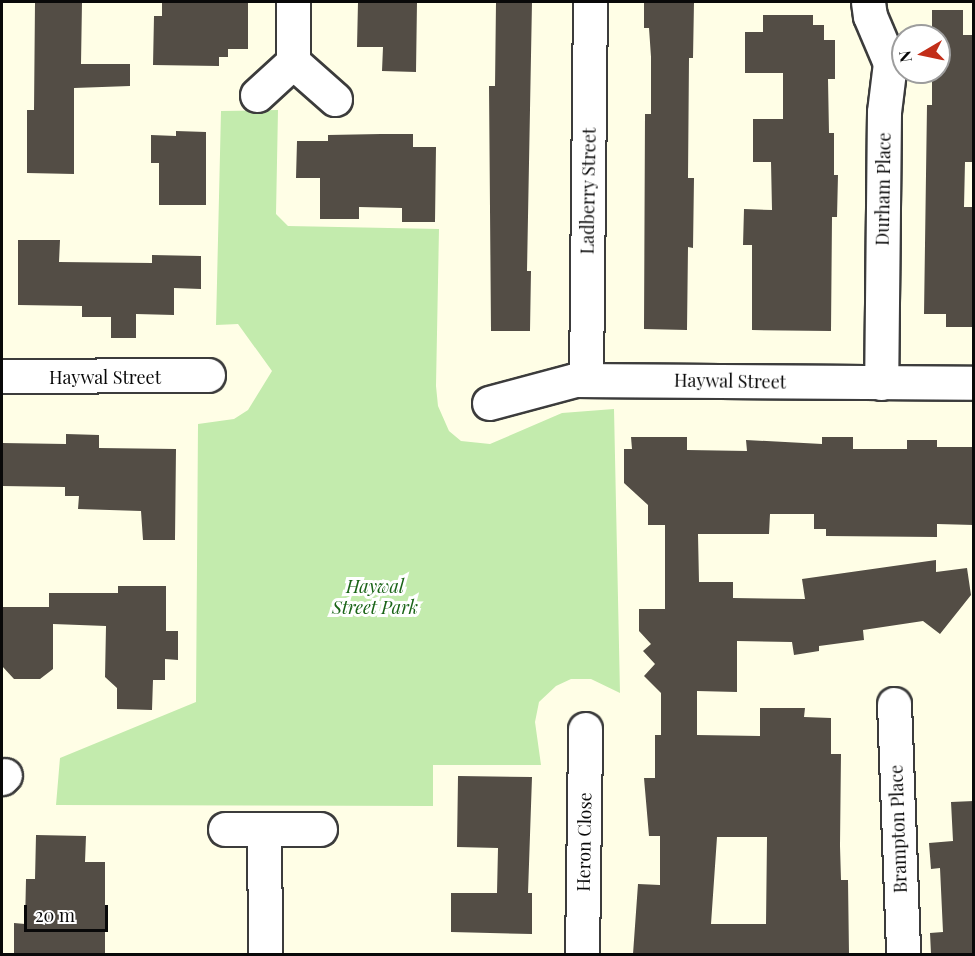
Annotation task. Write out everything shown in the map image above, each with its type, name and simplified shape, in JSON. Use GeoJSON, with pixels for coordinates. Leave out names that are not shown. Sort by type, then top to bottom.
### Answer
{"type":"FeatureCollection","features":[{"type":"Feature","properties":{"kind":"street"},"geometry":{"type":"LineString","coordinates":[[257,96],[293,62],[293,2]]}},
{"type":"Feature","properties":{"kind":"street","name":"Ladberry Street"},"geometry":{"type":"LineString","coordinates":[[586,380],[590,2]]}},
{"type":"Feature","properties":{"kind":"street","name":"Durham Place"},"geometry":{"type":"LineString","coordinates":[[868,2],[870,16],[886,46],[890,63],[884,112],[881,383]]}},
{"type":"Feature","properties":{"kind":"street"},"geometry":{"type":"LineString","coordinates":[[293,62],[335,99]]}},
{"type":"Feature","properties":{"kind":"street","name":"Haywal Street"},"geometry":{"type":"LineString","coordinates":[[2,376],[208,375]]}},
{"type":"Feature","properties":{"kind":"street","name":"Haywal Street"},"geometry":{"type":"LineString","coordinates":[[489,403],[563,381],[586,380],[974,383]]}},
{"type":"Feature","properties":{"kind":"street","name":"Brampton Place"},"geometry":{"type":"LineString","coordinates":[[894,704],[903,954]]}},
{"type":"Feature","properties":{"kind":"street","name":"Heron Close"},"geometry":{"type":"LineString","coordinates":[[582,954],[585,729]]}},
{"type":"Feature","properties":{"kind":"street"},"geometry":{"type":"LineString","coordinates":[[225,829],[320,829]]}},
{"type":"Feature","properties":{"kind":"street"},"geometry":{"type":"LineString","coordinates":[[264,830],[265,954]]}},
{"type":"Feature","properties":{"kind":"green space","name":"Haywal Street Park"},"geometry":{"type":"Polygon","coordinates":[[[278,110],[276,214],[288,226],[439,229],[436,386],[438,406],[449,431],[461,441],[490,444],[562,413],[614,409],[620,693],[591,679],[571,679],[556,686],[539,702],[535,722],[541,765],[433,765],[433,806],[56,805],[60,758],[196,702],[198,424],[234,419],[248,410],[272,371],[238,324],[216,325],[221,111],[278,110]]]}},
{"type":"Feature","properties":{"kind":"building"},"geometry":{"type":"Polygon","coordinates":[[[35,2],[82,2],[81,64],[130,64],[130,86],[74,88],[74,174],[27,173],[27,110],[34,110],[35,2]]]}},
{"type":"Feature","properties":{"kind":"building"},"geometry":{"type":"Polygon","coordinates":[[[162,2],[248,2],[248,49],[228,49],[228,57],[219,57],[219,66],[153,65],[154,16],[162,16],[162,2]]]}},
{"type":"Feature","properties":{"kind":"building"},"geometry":{"type":"Polygon","coordinates":[[[358,2],[417,2],[416,72],[382,71],[383,47],[357,47],[358,2]]]}},
{"type":"Feature","properties":{"kind":"building"},"geometry":{"type":"Polygon","coordinates":[[[496,2],[532,2],[527,271],[531,271],[530,331],[491,331],[489,86],[495,86],[496,2]]]}},
{"type":"Feature","properties":{"kind":"building"},"geometry":{"type":"Polygon","coordinates":[[[644,2],[694,2],[693,58],[689,58],[688,178],[694,178],[693,248],[688,247],[687,330],[644,329],[645,114],[651,114],[651,57],[649,28],[644,28],[644,2]]]}},
{"type":"Feature","properties":{"kind":"building"},"geometry":{"type":"Polygon","coordinates":[[[932,10],[963,10],[963,35],[974,35],[974,162],[965,162],[964,207],[974,207],[974,327],[946,327],[946,314],[924,314],[927,105],[932,105],[932,84],[951,84],[951,24],[932,24],[932,10]]]}},
{"type":"Feature","properties":{"kind":"building"},"geometry":{"type":"Polygon","coordinates":[[[763,15],[813,15],[813,25],[824,25],[824,40],[835,40],[835,79],[828,79],[829,133],[834,133],[834,175],[838,175],[837,217],[832,217],[831,331],[752,330],[752,245],[743,245],[744,209],[772,210],[771,162],[753,162],[753,119],[783,119],[783,73],[745,73],[745,32],[763,32],[763,15]]]}},
{"type":"Feature","properties":{"kind":"building"},"geometry":{"type":"Polygon","coordinates":[[[176,131],[206,132],[206,205],[159,205],[159,163],[151,163],[151,135],[176,136],[176,131]]]}},
{"type":"Feature","properties":{"kind":"building"},"geometry":{"type":"Polygon","coordinates":[[[413,134],[413,147],[436,147],[435,222],[402,222],[402,208],[359,207],[359,219],[320,219],[320,178],[296,178],[297,141],[328,141],[328,135],[413,134]]]}},
{"type":"Feature","properties":{"kind":"building"},"geometry":{"type":"Polygon","coordinates":[[[18,240],[60,240],[59,262],[152,263],[152,255],[201,256],[201,289],[174,288],[174,315],[136,314],[136,338],[111,338],[111,317],[82,317],[82,306],[18,305],[18,240]]]}},
{"type":"Feature","properties":{"kind":"building"},"geometry":{"type":"Polygon","coordinates":[[[66,434],[99,435],[99,448],[176,449],[175,540],[143,540],[141,511],[78,509],[79,496],[65,496],[65,487],[2,486],[2,443],[66,444],[66,434]]]}},
{"type":"Feature","properties":{"kind":"building"},"geometry":{"type":"Polygon","coordinates":[[[631,437],[687,437],[687,450],[747,451],[746,440],[822,444],[822,437],[853,437],[853,449],[907,449],[907,440],[937,440],[937,447],[974,447],[974,525],[937,524],[937,537],[826,536],[826,529],[814,529],[814,514],[770,514],[769,534],[698,534],[699,582],[733,582],[733,598],[805,599],[802,579],[936,560],[936,572],[967,568],[971,595],[940,634],[923,621],[863,630],[864,640],[819,646],[819,651],[794,655],[792,642],[737,641],[737,692],[697,691],[697,735],[760,736],[760,708],[805,708],[804,717],[831,718],[831,754],[841,754],[841,880],[848,880],[849,954],[633,954],[638,884],[660,885],[660,836],[649,836],[644,778],[655,778],[655,735],[661,735],[661,693],[644,676],[655,664],[643,651],[651,644],[639,631],[639,609],[665,609],[665,525],[648,525],[648,505],[624,483],[624,449],[632,449],[631,437]],[[717,837],[711,924],[766,924],[767,837],[717,837]]]}},
{"type":"Feature","properties":{"kind":"building"},"geometry":{"type":"Polygon","coordinates":[[[118,586],[166,586],[166,631],[178,631],[178,660],[165,659],[165,680],[153,680],[152,710],[117,709],[117,688],[105,677],[106,626],[53,624],[53,669],[40,679],[14,679],[2,666],[2,607],[49,607],[49,593],[118,593],[118,586]]]}},
{"type":"Feature","properties":{"kind":"building"},"geometry":{"type":"Polygon","coordinates":[[[458,776],[532,777],[528,893],[532,893],[532,934],[451,932],[451,893],[497,893],[498,848],[457,847],[458,776]]]}},
{"type":"Feature","properties":{"kind":"building"},"geometry":{"type":"Polygon","coordinates":[[[974,801],[974,954],[931,954],[930,933],[943,932],[940,868],[931,869],[929,843],[953,841],[951,802],[974,801]]]}},
{"type":"Feature","properties":{"kind":"building"},"geometry":{"type":"Polygon","coordinates":[[[36,835],[86,836],[85,862],[105,862],[105,954],[14,954],[14,923],[25,924],[26,879],[35,879],[36,835]]]}}]}
